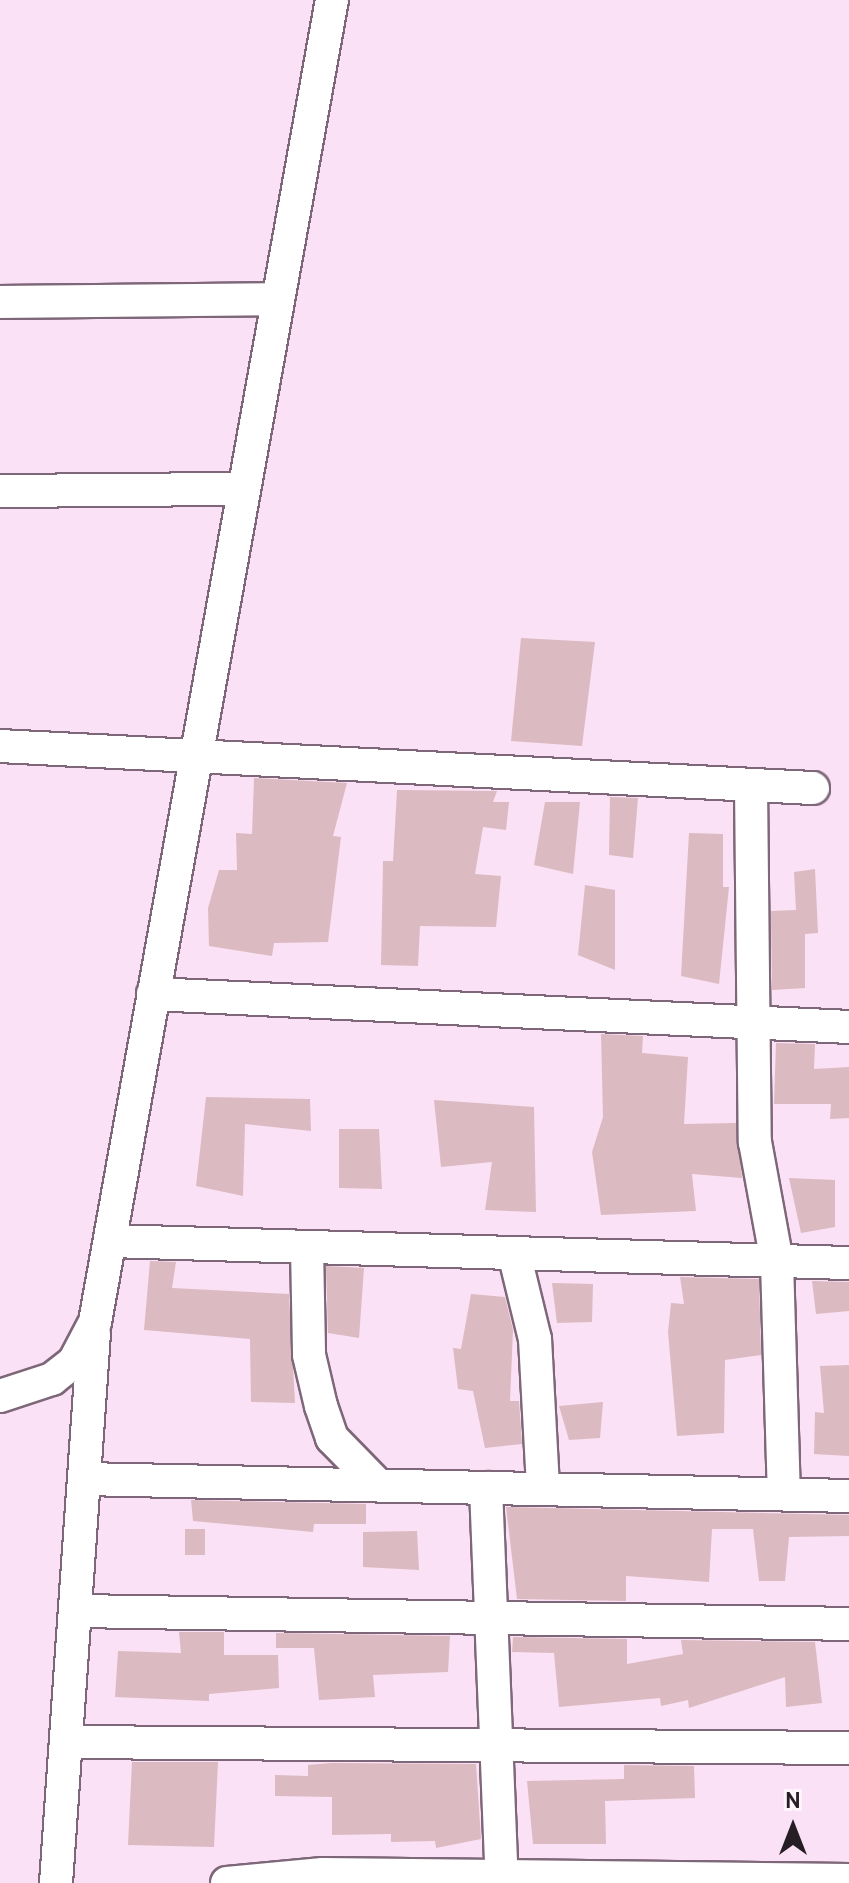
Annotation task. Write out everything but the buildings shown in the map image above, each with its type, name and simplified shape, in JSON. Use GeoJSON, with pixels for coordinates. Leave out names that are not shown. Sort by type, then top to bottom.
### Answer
{"type":"FeatureCollection","features":[{"type":"Feature","properties":{"kind":"street"},"geometry":{"type":"LineString","coordinates":[[56,1883],[95,1322],[332,0]]}},
{"type":"Feature","properties":{"kind":"street"},"geometry":{"type":"LineString","coordinates":[[0,302],[277,299]]}},
{"type":"Feature","properties":{"kind":"street"},"geometry":{"type":"LineString","coordinates":[[0,491],[242,489]]}},
{"type":"Feature","properties":{"kind":"street"},"geometry":{"type":"LineString","coordinates":[[0,746],[813,788]]}},
{"type":"Feature","properties":{"kind":"street"},"geometry":{"type":"LineString","coordinates":[[751,785],[755,1142],[777,1262],[784,1493]]}},
{"type":"Feature","properties":{"kind":"street"},"geometry":{"type":"LineString","coordinates":[[153,994],[849,1027]]}},
{"type":"Feature","properties":{"kind":"street"},"geometry":{"type":"LineString","coordinates":[[110,1241],[849,1263]]}},
{"type":"Feature","properties":{"kind":"street"},"geometry":{"type":"LineString","coordinates":[[307,1247],[309,1355],[332,1438],[378,1485]]}},
{"type":"Feature","properties":{"kind":"street"},"geometry":{"type":"LineString","coordinates":[[514,1253],[535,1339],[543,1489]]}},
{"type":"Feature","properties":{"kind":"street"},"geometry":{"type":"LineString","coordinates":[[0,1396],[52,1379],[74,1362],[95,1322]]}},
{"type":"Feature","properties":{"kind":"street"},"geometry":{"type":"LineString","coordinates":[[315,1484],[332,1438]]}},
{"type":"Feature","properties":{"kind":"street"},"geometry":{"type":"LineString","coordinates":[[84,1479],[849,1496]]}},
{"type":"Feature","properties":{"kind":"street"},"geometry":{"type":"LineString","coordinates":[[486,1488],[502,1880]]}},
{"type":"Feature","properties":{"kind":"street"},"geometry":{"type":"LineString","coordinates":[[77,1611],[489,1615],[849,1624]]}},
{"type":"Feature","properties":{"kind":"street"},"geometry":{"type":"LineString","coordinates":[[68,1742],[849,1748]]}},
{"type":"Feature","properties":{"kind":"street"},"geometry":{"type":"LineString","coordinates":[[245,1882],[849,1880]]}}]}
